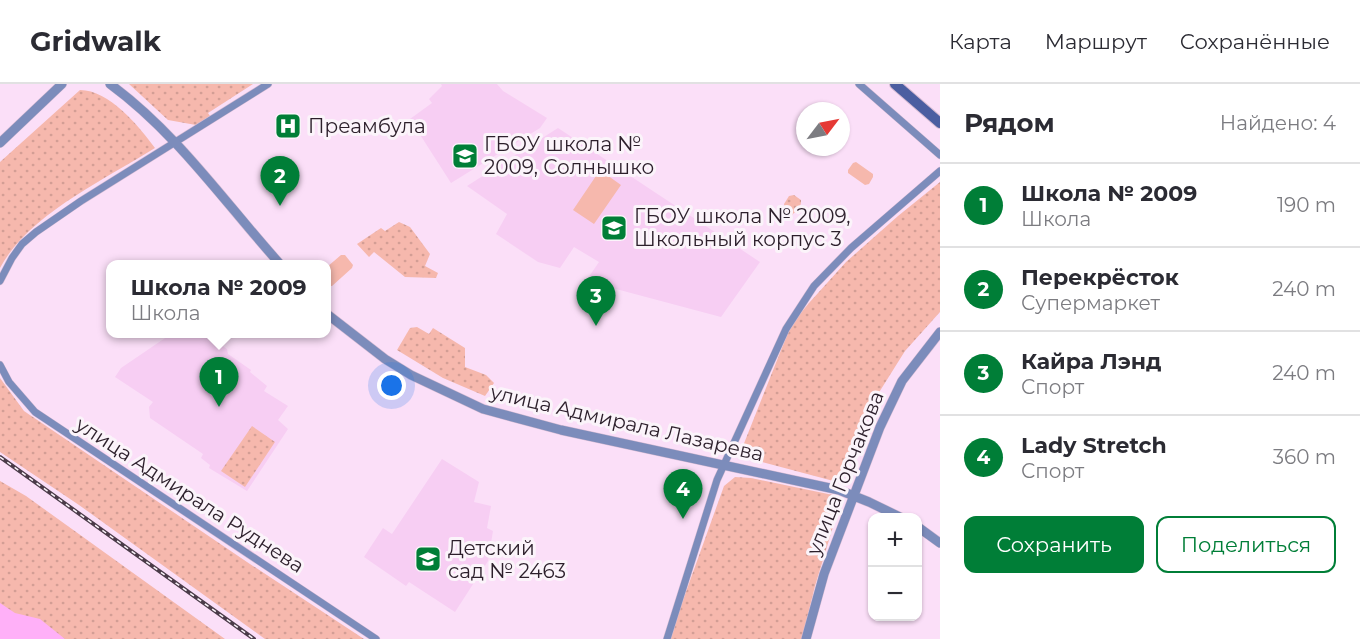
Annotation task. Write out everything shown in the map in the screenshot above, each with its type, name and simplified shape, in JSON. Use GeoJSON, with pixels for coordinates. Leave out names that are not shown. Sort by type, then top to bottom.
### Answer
{"type":"FeatureCollection","features":[{"type":"Feature","properties":{"kind":"main road"},"geometry":{"type":"LineString","coordinates":[[895,84],[940,123]]}},
{"type":"Feature","properties":{"kind":"street"},"geometry":{"type":"LineString","coordinates":[[0,143],[62,84]]}},
{"type":"Feature","properties":{"kind":"street"},"geometry":{"type":"LineString","coordinates":[[110,84],[146,113],[175,143],[277,260]]}},
{"type":"Feature","properties":{"kind":"street"},"geometry":{"type":"LineString","coordinates":[[0,281],[22,244],[36,232],[81,201],[268,84]]}},
{"type":"Feature","properties":{"kind":"street"},"geometry":{"type":"LineString","coordinates":[[859,84],[940,155]]}},
{"type":"Feature","properties":{"kind":"street"},"geometry":{"type":"LineString","coordinates":[[667,639],[717,480],[786,330],[814,286],[850,248],[940,171]]}},
{"type":"Feature","properties":{"kind":"street","name":"улица Адмирала Лазарева"},"geometry":{"type":"LineString","coordinates":[[331,317],[385,359],[411,375],[483,409],[552,428],[799,480],[853,495],[891,513]]}},
{"type":"Feature","properties":{"kind":"street","name":"улица Горчакова"},"geometry":{"type":"LineString","coordinates":[[806,639],[822,579],[853,495],[899,387],[940,332]]}},
{"type":"Feature","properties":{"kind":"street","name":"улица Адмирала Руднева"},"geometry":{"type":"LineString","coordinates":[[0,365],[9,382],[35,412],[376,639]]}},
{"type":"Feature","properties":{"kind":"street"},"geometry":{"type":"LineString","coordinates":[[922,530],[940,543]]}},
{"type":"Feature","properties":{"kind":"shaded area"},"geometry":{"type":"Polygon","coordinates":[[[129,84],[253,84],[208,113],[210,116],[196,125],[168,120],[129,84]]]}},
{"type":"Feature","properties":{"kind":"shaded area","name":"ГБОУ школа № 2009, Солнышко"},"geometry":{"type":"Polygon","coordinates":[[[441,84],[497,84],[503,91],[547,118],[540,128],[451,183],[410,119],[432,103],[429,99],[442,86],[441,84]]]}},
{"type":"Feature","properties":{"kind":"shaded area"},"geometry":{"type":"Polygon","coordinates":[[[80,90],[102,96],[112,103],[132,120],[155,148],[48,215],[29,231],[0,268],[0,162],[80,90]]]}},
{"type":"Feature","properties":{"kind":"shaded area"},"geometry":{"type":"Polygon","coordinates":[[[558,128],[760,262],[721,317],[586,281],[599,262],[574,247],[560,268],[538,262],[496,234],[507,214],[467,186],[558,128]]]}},
{"type":"Feature","properties":{"kind":"shaded area"},"geometry":{"type":"Polygon","coordinates":[[[856,162],[873,174],[869,184],[865,185],[848,173],[853,163],[856,162]]]}},
{"type":"Feature","properties":{"kind":"shaded area"},"geometry":{"type":"Polygon","coordinates":[[[600,170],[621,185],[594,224],[573,210],[600,170]]]}},
{"type":"Feature","properties":{"kind":"shaded area"},"geometry":{"type":"Polygon","coordinates":[[[940,182],[940,312],[905,351],[878,394],[841,483],[739,456],[791,325],[846,262],[940,182]]]}},
{"type":"Feature","properties":{"kind":"shaded area"},"geometry":{"type":"Polygon","coordinates":[[[794,195],[801,200],[801,203],[787,220],[780,216],[785,210],[784,204],[789,196],[794,195]]]}},
{"type":"Feature","properties":{"kind":"shaded area"},"geometry":{"type":"Polygon","coordinates":[[[399,222],[410,227],[430,254],[425,266],[438,273],[436,278],[405,277],[374,252],[369,257],[357,244],[381,228],[385,231],[399,222]]]}},
{"type":"Feature","properties":{"kind":"shaded area"},"geometry":{"type":"Polygon","coordinates":[[[341,255],[345,255],[353,265],[332,286],[331,286],[331,264],[341,255]]]}},
{"type":"Feature","properties":{"kind":"shaded area"},"geometry":{"type":"Polygon","coordinates":[[[417,327],[429,334],[433,328],[465,348],[465,367],[486,375],[494,383],[485,396],[443,378],[397,350],[410,328],[417,327]]]}},
{"type":"Feature","properties":{"kind":"shaded area"},"geometry":{"type":"Polygon","coordinates":[[[165,338],[211,338],[227,349],[228,354],[251,370],[250,372],[267,386],[264,391],[288,406],[278,420],[288,429],[247,491],[209,468],[210,465],[201,458],[203,454],[150,418],[149,407],[153,402],[115,377],[121,368],[165,338]]]}},
{"type":"Feature","properties":{"kind":"shaded area"},"geometry":{"type":"Polygon","coordinates":[[[0,378],[24,411],[364,639],[265,639],[79,505],[0,452],[0,378]]]}},
{"type":"Feature","properties":{"kind":"shaded area"},"geometry":{"type":"Polygon","coordinates":[[[252,426],[275,442],[245,487],[221,471],[252,426]]]}},
{"type":"Feature","properties":{"kind":"shaded area","name":"Детский сад № 2463"},"geometry":{"type":"Polygon","coordinates":[[[442,459],[479,482],[474,502],[491,506],[487,528],[493,531],[488,561],[455,612],[409,582],[406,586],[364,557],[383,528],[392,534],[442,459]]]}},
{"type":"Feature","properties":{"kind":"shaded area"},"geometry":{"type":"Polygon","coordinates":[[[735,477],[751,478],[833,495],[840,504],[815,586],[802,639],[669,639],[724,486],[735,477]]]}},
{"type":"Feature","properties":{"kind":"shaded area"},"geometry":{"type":"Polygon","coordinates":[[[0,481],[26,496],[225,639],[0,639],[0,481]]]}},
{"type":"Feature","properties":{"kind":"shaded area"},"geometry":{"type":"Polygon","coordinates":[[[0,603],[15,613],[40,619],[65,639],[0,639],[0,603]]]}},
{"type":"Feature","properties":{"kind":"railway"},"geometry":{"type":"LineString","coordinates":[[0,457],[254,639]]}},
{"type":"Feature","properties":{"kind":"place","name":"Преамбула"},"geometry":{"type":"Point","coordinates":[288,126]}},
{"type":"Feature","properties":{"kind":"place","name":"ГБОУ школа № 2009, Солнышко"},"geometry":{"type":"Point","coordinates":[465,156]}},
{"type":"Feature","properties":{"kind":"place","name":"Перекрёсток"},"geometry":{"type":"Point","coordinates":[280,206]}},
{"type":"Feature","properties":{"kind":"place","name":"ГБОУ школа № 2009, Школьный корпус 3"},"geometry":{"type":"Point","coordinates":[614,228]}},
{"type":"Feature","properties":{"kind":"place","name":"Кайра Лэнд"},"geometry":{"type":"Point","coordinates":[596,326]}},
{"type":"Feature","properties":{"kind":"place","name":"Школа № 2009"},"geometry":{"type":"Point","coordinates":[219,407]}},
{"type":"Feature","properties":{"kind":"place","name":"Lady Stretch"},"geometry":{"type":"Point","coordinates":[683,519]}},
{"type":"Feature","properties":{"kind":"place","name":"Детский сад № 2463"},"geometry":{"type":"Point","coordinates":[428,559]}}]}
